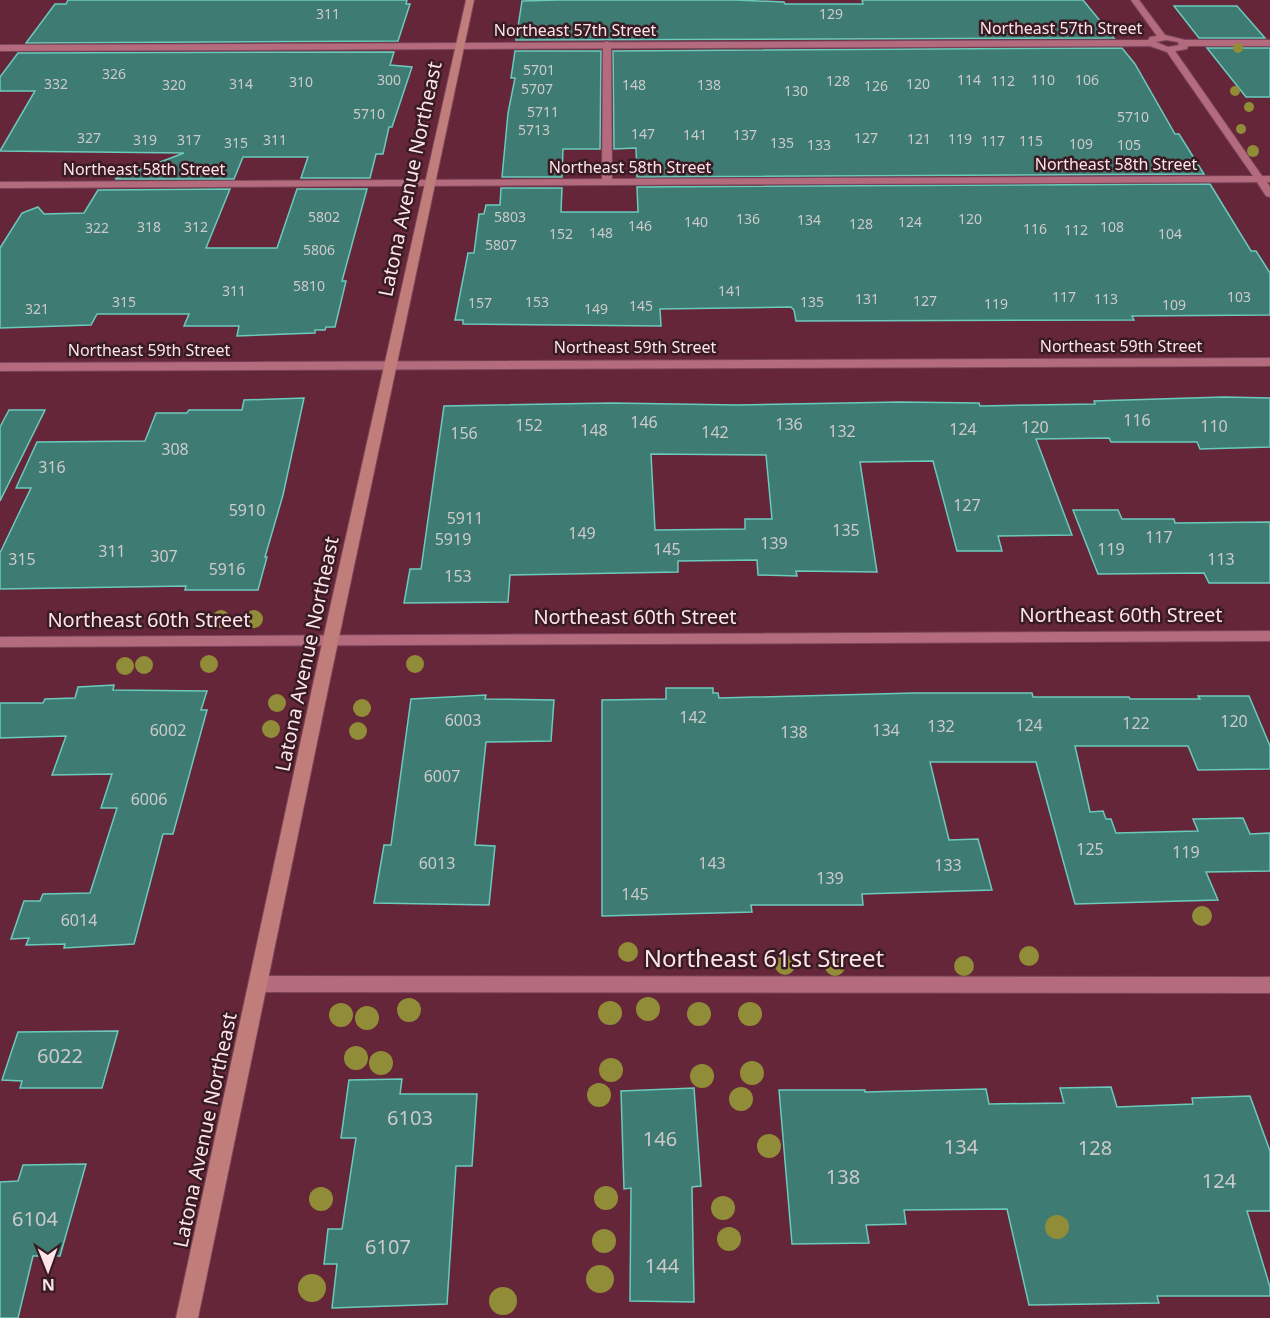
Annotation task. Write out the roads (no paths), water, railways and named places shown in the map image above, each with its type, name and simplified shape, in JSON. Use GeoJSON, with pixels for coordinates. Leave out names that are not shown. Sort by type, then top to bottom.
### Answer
{"type":"FeatureCollection","features":[{"type":"Feature","properties":{"kind":"street","name":"Latona Avenue Northeast"},"geometry":{"type":"LineString","coordinates":[[187,1318],[470,0]]}},
{"type":"Feature","properties":{"kind":"street"},"geometry":{"type":"LineString","coordinates":[[1135,0],[1162,37]]}},
{"type":"Feature","properties":{"kind":"street"},"geometry":{"type":"LineString","coordinates":[[1184,43],[1182,48],[1170,50],[1156,47],[1151,43],[1153,39],[1162,37],[1177,39],[1184,43],[1270,43]]}},
{"type":"Feature","properties":{"kind":"street","name":"Northeast 57th Street"},"geometry":{"type":"LineString","coordinates":[[0,48],[1151,43]]}},
{"type":"Feature","properties":{"kind":"street"},"geometry":{"type":"LineString","coordinates":[[607,44],[607,182]]}},
{"type":"Feature","properties":{"kind":"street"},"geometry":{"type":"LineString","coordinates":[[1170,50],[1265,179],[1270,194]]}},
{"type":"Feature","properties":{"kind":"street","name":"Northeast 58th Street"},"geometry":{"type":"LineString","coordinates":[[0,185],[1265,179]]}},
{"type":"Feature","properties":{"kind":"street","name":"Northeast 59th Street"},"geometry":{"type":"LineString","coordinates":[[0,367],[1270,362]]}},
{"type":"Feature","properties":{"kind":"street","name":"Northeast 60th Street"},"geometry":{"type":"LineString","coordinates":[[0,642],[1270,636]]}},
{"type":"Feature","properties":{"kind":"street","name":"Northeast 61st Street"},"geometry":{"type":"LineString","coordinates":[[258,984],[1270,985]]}}]}
